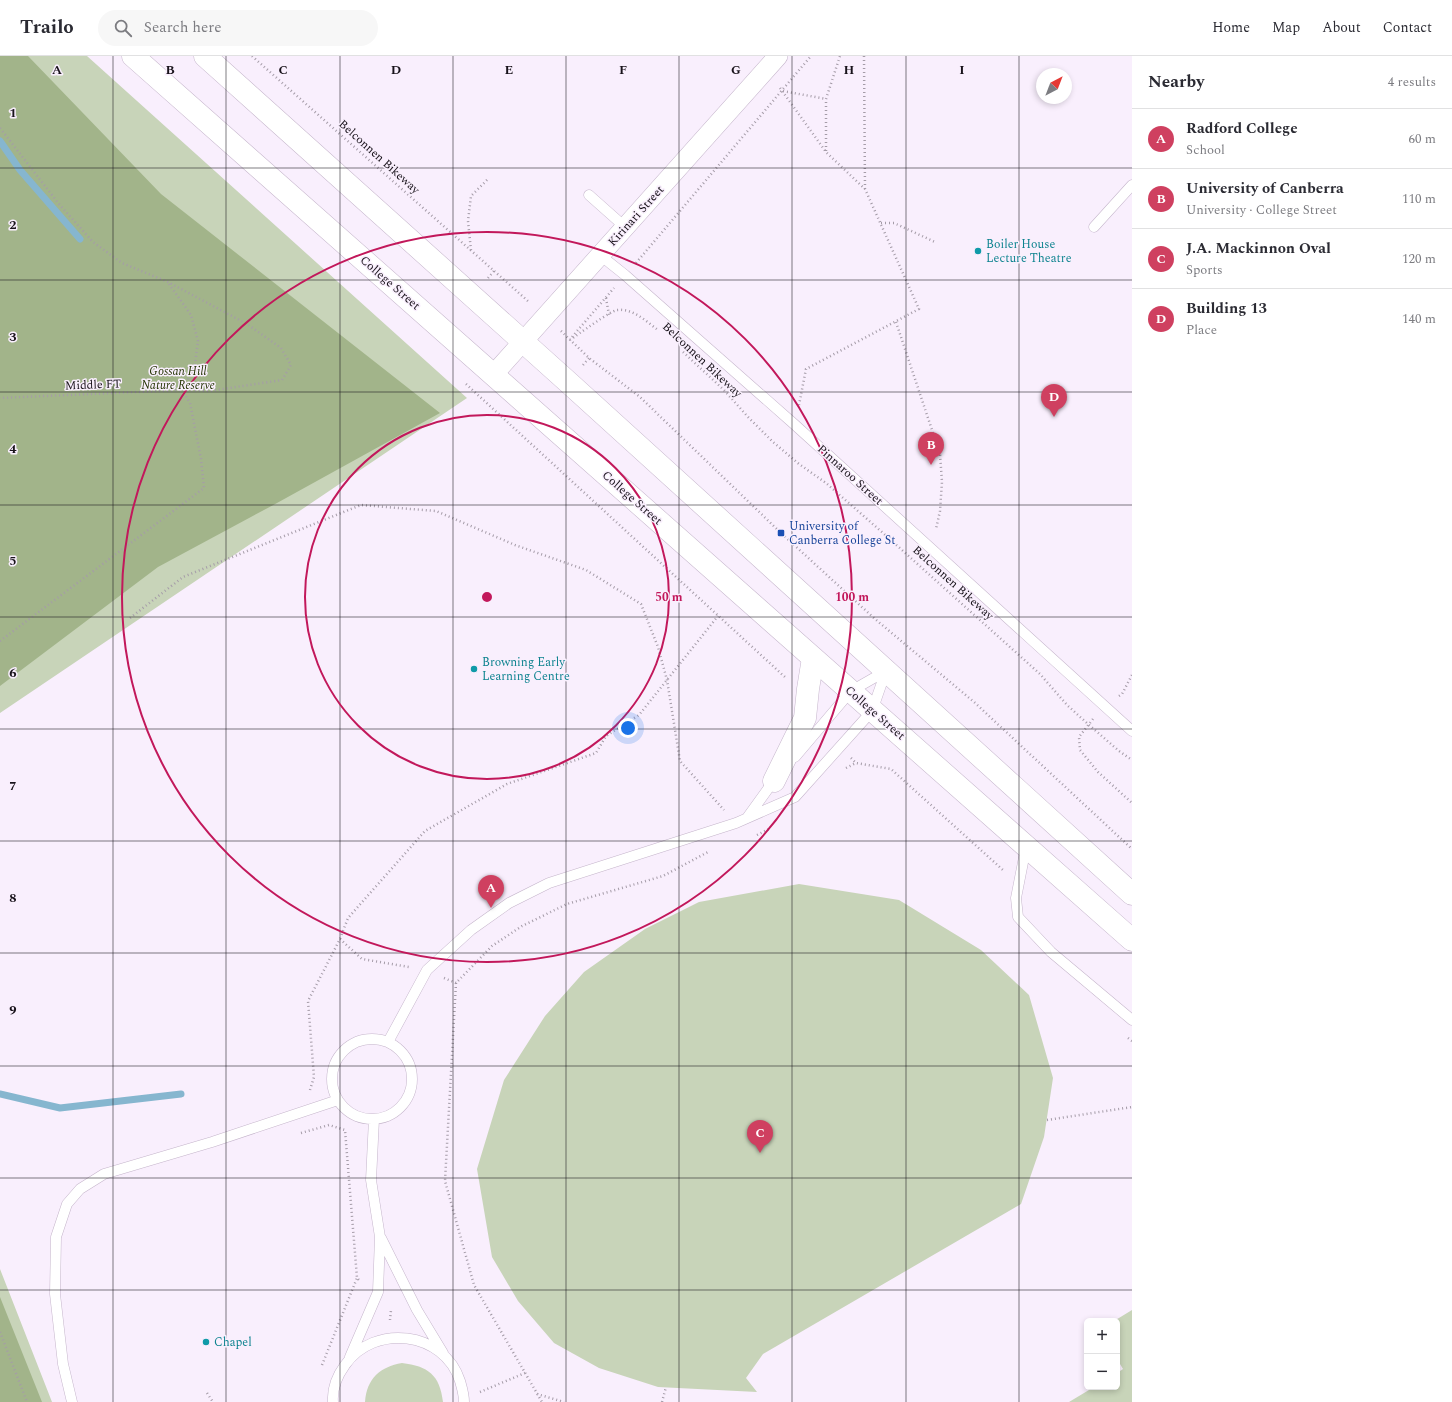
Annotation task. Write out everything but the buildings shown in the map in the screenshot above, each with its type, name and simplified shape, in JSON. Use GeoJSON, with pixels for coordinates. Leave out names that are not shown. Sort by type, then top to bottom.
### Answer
{"type":"FeatureCollection","features":[{"type":"Feature","properties":{"kind":"street","name":"College Street"},"geometry":{"type":"LineString","coordinates":[[133,56],[1132,940]]}},
{"type":"Feature","properties":{"kind":"street"},"geometry":{"type":"LineString","coordinates":[[205,56],[524,342],[1132,894]]}},
{"type":"Feature","properties":{"kind":"street","name":"Kirinari Street"},"geometry":{"type":"LineString","coordinates":[[493,375],[778,56]]}},
{"type":"Feature","properties":{"kind":"street"},"geometry":{"type":"LineString","coordinates":[[774,780],[805,718],[813,658]]}},
{"type":"Feature","properties":{"kind":"lane"},"geometry":{"type":"LineString","coordinates":[[1094,227],[1132,184]]}},
{"type":"Feature","properties":{"kind":"lane"},"geometry":{"type":"LineString","coordinates":[[589,195],[625,227]]}},
{"type":"Feature","properties":{"kind":"lane","name":"Pinnaroo Street"},"geometry":{"type":"LineString","coordinates":[[600,255],[625,275],[794,424],[1132,731]]}},
{"type":"Feature","properties":{"kind":"lane"},"geometry":{"type":"LineString","coordinates":[[747,818],[774,780],[851,692],[886,671]]}},
{"type":"Feature","properties":{"kind":"lane"},"geometry":{"type":"LineString","coordinates":[[388,1042],[427,970],[471,930],[509,903],[549,882],[736,824],[795,797],[872,710],[886,671]]}},
{"type":"Feature","properties":{"kind":"lane"},"geometry":{"type":"LineString","coordinates":[[1026,847],[1016,898],[1018,917],[1051,952],[1132,1020]]}},
{"type":"Feature","properties":{"kind":"lane"},"geometry":{"type":"LineString","coordinates":[[375,1038],[388,1042],[399,1049],[407,1060],[412,1073],[412,1086],[407,1099],[399,1109],[387,1116],[374,1119],[364,1118],[353,1114],[338,1100],[333,1089],[332,1078],[334,1066],[339,1056],[349,1046],[361,1040],[375,1038]]}},
{"type":"Feature","properties":{"kind":"lane"},"geometry":{"type":"LineString","coordinates":[[72,1402],[63,1364],[56,1294],[56,1237],[67,1204],[80,1189],[104,1174],[212,1142],[338,1100]]}},
{"type":"Feature","properties":{"kind":"lane"},"geometry":{"type":"LineString","coordinates":[[333,1402],[333,1394],[339,1374],[350,1357],[378,1292],[380,1237],[371,1180],[374,1119]]}},
{"type":"Feature","properties":{"kind":"lane"},"geometry":{"type":"LineString","coordinates":[[380,1237],[417,1310],[457,1374],[464,1395],[464,1402]]}},
{"type":"Feature","properties":{"kind":"lane"},"geometry":{"type":"LineString","coordinates":[[350,1357],[367,1345],[387,1338],[408,1338],[428,1344],[445,1356]]}},
{"type":"Feature","properties":{"kind":"path","name":"Belconnen Bikeway"},"geometry":{"type":"LineString","coordinates":[[252,56],[494,271]]}},
{"type":"Feature","properties":{"kind":"path"},"geometry":{"type":"LineString","coordinates":[[812,56],[570,340],[590,358],[640,397],[781,533],[863,608],[974,702],[1132,849]]}},
{"type":"Feature","properties":{"kind":"path"},"geometry":{"type":"LineString","coordinates":[[826,152],[826,99],[840,56]]}},
{"type":"Feature","properties":{"kind":"path"},"geometry":{"type":"LineString","coordinates":[[864,56],[865,189]]}},
{"type":"Feature","properties":{"kind":"path"},"geometry":{"type":"LineString","coordinates":[[782,91],[826,99]]}},
{"type":"Feature","properties":{"kind":"path"},"geometry":{"type":"LineString","coordinates":[[782,91],[826,152],[865,189],[919,309],[806,369],[794,424]]}},
{"type":"Feature","properties":{"kind":"path"},"geometry":{"type":"LineString","coordinates":[[0,128],[59,204],[93,242],[122,263],[168,282],[191,315],[198,340],[195,364],[183,390],[190,403],[201,459],[204,488],[0,641]]}},
{"type":"Feature","properties":{"kind":"path"},"geometry":{"type":"LineString","coordinates":[[471,250],[468,221],[471,196],[488,179]]}},
{"type":"Feature","properties":{"kind":"path"},"geometry":{"type":"LineString","coordinates":[[881,223],[894,223],[935,242]]}},
{"type":"Feature","properties":{"kind":"path","name":"Middle FT"},"geometry":{"type":"LineString","coordinates":[[0,398],[183,390],[210,391],[282,380],[291,365],[281,348],[247,324],[168,282]]}},
{"type":"Feature","properties":{"kind":"path"},"geometry":{"type":"LineString","coordinates":[[606,297],[609,314]]}},
{"type":"Feature","properties":{"kind":"path","name":"Belconnen Bikeway"},"geometry":{"type":"LineString","coordinates":[[570,340],[616,310],[628,311],[639,316],[661,332]]}},
{"type":"Feature","properties":{"kind":"path"},"geometry":{"type":"LineString","coordinates":[[896,322],[940,454],[942,482],[940,512],[931,549]]}},
{"type":"Feature","properties":{"kind":"path","name":"Belconnen Bikeway"},"geometry":{"type":"LineString","coordinates":[[678,348],[724,390],[773,442],[799,464],[826,483],[883,533],[1040,674],[1067,705],[1119,751],[1132,760]]}},
{"type":"Feature","properties":{"kind":"path"},"geometry":{"type":"LineString","coordinates":[[130,618],[183,577],[361,505],[436,511],[515,545],[586,570],[641,604],[658,647],[668,680],[680,760],[736,824]]}},
{"type":"Feature","properties":{"kind":"path"},"geometry":{"type":"LineString","coordinates":[[310,1092],[314,1077],[308,1001],[340,939],[348,918],[425,831],[507,784],[596,753],[606,736],[639,715],[718,616]]}},
{"type":"Feature","properties":{"kind":"path"},"geometry":{"type":"LineString","coordinates":[[1103,706],[1122,694],[1132,675]]}},
{"type":"Feature","properties":{"kind":"path"},"geometry":{"type":"LineString","coordinates":[[1088,724],[1079,737],[1080,750],[1098,772],[1132,803]]}},
{"type":"Feature","properties":{"kind":"path"},"geometry":{"type":"LineString","coordinates":[[844,769],[856,763],[891,769],[1005,872]]}},
{"type":"Feature","properties":{"kind":"path"},"geometry":{"type":"LineString","coordinates":[[751,837],[772,828]]}},
{"type":"Feature","properties":{"kind":"path"},"geometry":{"type":"LineString","coordinates":[[542,1402],[474,1285],[445,1181],[456,983],[492,946],[522,926],[567,904],[663,876],[710,851]]}},
{"type":"Feature","properties":{"kind":"path"},"geometry":{"type":"LineString","coordinates":[[340,939],[362,959],[427,970],[456,983]]}},
{"type":"Feature","properties":{"kind":"path"},"geometry":{"type":"LineString","coordinates":[[1047,1120],[1132,1107]]}},
{"type":"Feature","properties":{"kind":"path"},"geometry":{"type":"LineString","coordinates":[[296,1134],[329,1126],[345,1130],[357,1278],[322,1367]]}},
{"type":"Feature","properties":{"kind":"path"},"geometry":{"type":"LineString","coordinates":[[357,1278],[392,1300],[389,1320]]}},
{"type":"Feature","properties":{"kind":"path"},"geometry":{"type":"LineString","coordinates":[[0,1332],[27,1402]]}},
{"type":"Feature","properties":{"kind":"path"},"geometry":{"type":"LineString","coordinates":[[478,1392],[525,1373]]}},
{"type":"Feature","properties":{"kind":"path"},"geometry":{"type":"LineString","coordinates":[[662,1402],[666,1387]]}},
{"type":"Feature","properties":{"kind":"path"},"geometry":{"type":"LineString","coordinates":[[207,1392],[213,1402]]}},
{"type":"Feature","properties":{"kind":"path"},"geometry":{"type":"LineString","coordinates":[[537,1394],[564,1402]]}},
{"type":"Feature","properties":{"kind":"green space","name":"Gossan Hill Nature Reserve"},"geometry":{"type":"Polygon","coordinates":[[[0,56],[87,56],[467,398],[0,713],[0,56]]]}},
{"type":"Feature","properties":{"kind":"green space","name":"Gossan Hill Nature Reserve"},"geometry":{"type":"Polygon","coordinates":[[[0,56],[28,56],[161,194],[440,413],[158,567],[0,686],[0,56]]]}},
{"type":"Feature","properties":{"kind":"green space"},"geometry":{"type":"Polygon","coordinates":[[[799,884],[899,900],[981,950],[1029,995],[1053,1078],[1044,1137],[1021,1204],[763,1354],[746,1378],[757,1392],[658,1387],[599,1368],[554,1343],[518,1301],[492,1257],[477,1169],[504,1080],[545,1016],[584,972],[645,929],[699,902],[799,884]]]}},
{"type":"Feature","properties":{"kind":"green space"},"geometry":{"type":"Polygon","coordinates":[[[0,1269],[52,1402],[0,1402],[0,1269]]]}},
{"type":"Feature","properties":{"kind":"green space"},"geometry":{"type":"Polygon","coordinates":[[[0,1297],[42,1402],[0,1402],[0,1297]]]}},
{"type":"Feature","properties":{"kind":"green space"},"geometry":{"type":"Polygon","coordinates":[[[1132,1310],[1132,1402],[1069,1402],[1089,1390],[1120,1390],[1120,1371],[1123,1369],[1120,1364],[1119,1318],[1132,1310]]]}},
{"type":"Feature","properties":{"kind":"green space"},"geometry":{"type":"Polygon","coordinates":[[[402,1363],[419,1367],[431,1374],[439,1385],[443,1402],[365,1402],[369,1386],[376,1375],[387,1367],[402,1363]]]}},
{"type":"Feature","properties":{"kind":"waterway"},"geometry":{"type":"LineString","coordinates":[[0,141],[20,170],[80,239]]}},
{"type":"Feature","properties":{"kind":"waterway"},"geometry":{"type":"LineString","coordinates":[[0,1094],[60,1108],[181,1094]]}},
{"type":"Feature","properties":{"kind":"place","name":"Boiler House Lecture Theatre"},"geometry":{"type":"Point","coordinates":[978,251]}},
{"type":"Feature","properties":{"kind":"place","name":"Building 13"},"geometry":{"type":"Point","coordinates":[1054,417]}},
{"type":"Feature","properties":{"kind":"place","name":"University of Canberra"},"geometry":{"type":"Point","coordinates":[931,465]}},
{"type":"Feature","properties":{"kind":"place","name":"University of Canberra College St"},"geometry":{"type":"Point","coordinates":[781,533]}},
{"type":"Feature","properties":{"kind":"place","name":"Browning Early Learning Centre"},"geometry":{"type":"Point","coordinates":[474,669]}},
{"type":"Feature","properties":{"kind":"place","name":"Radford College"},"geometry":{"type":"Point","coordinates":[491,908]}},
{"type":"Feature","properties":{"kind":"place","name":"J.A. Mackinnon Oval"},"geometry":{"type":"Point","coordinates":[760,1153]}},
{"type":"Feature","properties":{"kind":"place","name":"Chapel"},"geometry":{"type":"Point","coordinates":[206,1342]}}]}
